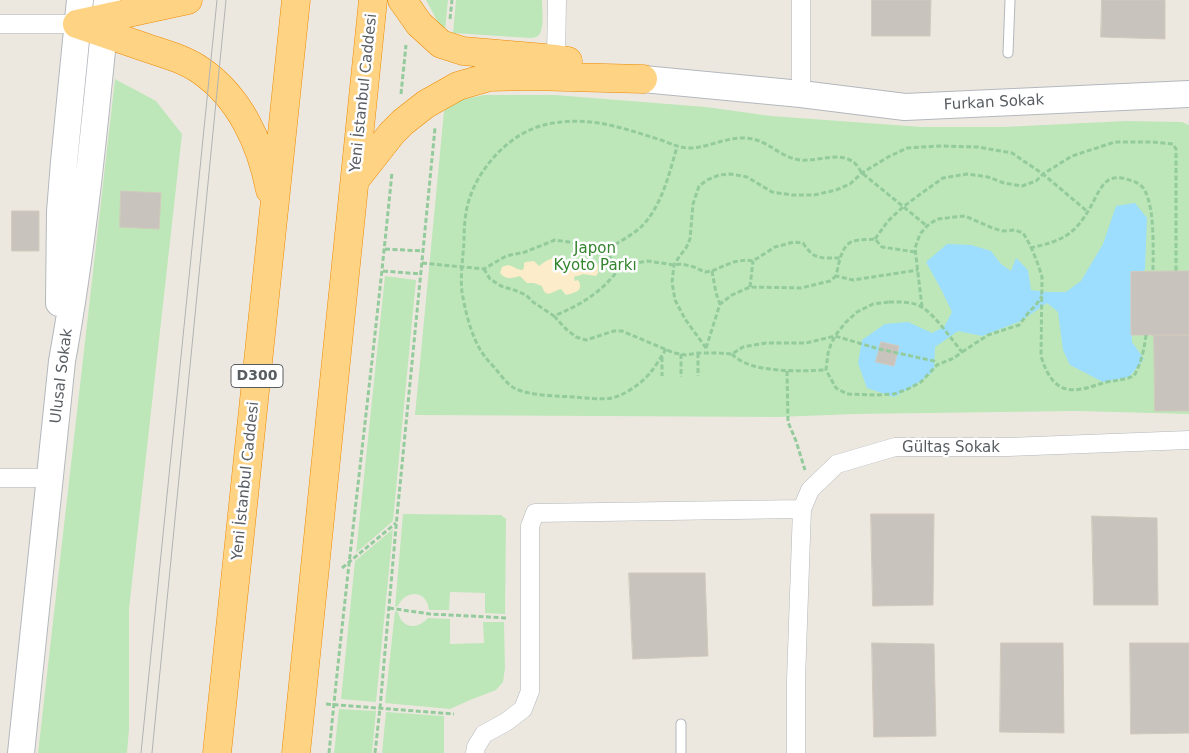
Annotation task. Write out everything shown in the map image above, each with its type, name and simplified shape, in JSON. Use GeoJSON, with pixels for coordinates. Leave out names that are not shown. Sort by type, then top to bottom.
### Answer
{"type":"FeatureCollection","features":[{"type":"Feature","properties":{"kind":"highway"},"geometry":{"type":"LineString","coordinates":[[105,17],[188,0]]}},
{"type":"Feature","properties":{"kind":"highway","name":"Yeni İstanbul Caddesi"},"geometry":{"type":"LineString","coordinates":[[217,753],[296,0]]}},
{"type":"Feature","properties":{"kind":"highway","name":"Yeni İstanbul Caddesi"},"geometry":{"type":"LineString","coordinates":[[296,753],[374,0]]}},
{"type":"Feature","properties":{"kind":"highway"},"geometry":{"type":"LineString","coordinates":[[402,0],[419,24],[441,44],[463,52],[556,59],[643,79]]}},
{"type":"Feature","properties":{"kind":"highway"},"geometry":{"type":"LineString","coordinates":[[79,12],[105,17],[199,69],[218,85],[232,100],[254,137],[263,159],[274,209]]}},
{"type":"Feature","properties":{"kind":"highway"},"geometry":{"type":"LineString","coordinates":[[355,180],[397,128],[426,104],[458,86],[489,77],[530,76],[643,79]]}},
{"type":"Feature","properties":{"kind":"street"},"geometry":{"type":"LineString","coordinates":[[556,59],[557,0]]}},
{"type":"Feature","properties":{"kind":"street"},"geometry":{"type":"LineString","coordinates":[[801,0],[801,94]]}},
{"type":"Feature","properties":{"kind":"street"},"geometry":{"type":"LineString","coordinates":[[0,24],[79,12],[64,162],[59,260],[58,310],[62,361]]}},
{"type":"Feature","properties":{"kind":"street","name":"Ulusal Sokak"},"geometry":{"type":"LineString","coordinates":[[21,753],[62,361],[85,213],[105,17]]}},
{"type":"Feature","properties":{"kind":"street","name":"Furkan Sokak"},"geometry":{"type":"LineString","coordinates":[[643,79],[801,94],[905,107],[1189,94]]}},
{"type":"Feature","properties":{"kind":"street","name":"Gültaş Sokak"},"geometry":{"type":"LineString","coordinates":[[796,753],[796,680],[802,509],[810,490],[837,464],[895,447],[1008,447],[1189,440]]}},
{"type":"Feature","properties":{"kind":"street"},"geometry":{"type":"LineString","coordinates":[[0,478],[50,478]]}},
{"type":"Feature","properties":{"kind":"street"},"geometry":{"type":"LineString","coordinates":[[475,753],[476,747],[484,734],[506,722],[523,709],[530,691],[530,526],[535,513],[802,509]]}},
{"type":"Feature","properties":{"kind":"lane"},"geometry":{"type":"LineString","coordinates":[[1008,52],[1010,0]]}},
{"type":"Feature","properties":{"kind":"lane"},"geometry":{"type":"LineString","coordinates":[[681,724],[681,753]]}},
{"type":"Feature","properties":{"kind":"path"},"geometry":{"type":"LineString","coordinates":[[400,100],[407,42]]}},
{"type":"Feature","properties":{"kind":"path"},"geometry":{"type":"LineString","coordinates":[[375,753],[438,98]]}},
{"type":"Feature","properties":{"kind":"path"},"geometry":{"type":"LineString","coordinates":[[666,349],[650,375],[633,389],[612,398],[547,395],[524,391],[514,388],[502,378],[489,362],[480,350],[473,333],[462,290],[464,226],[470,197],[484,169],[503,147],[520,135],[544,125],[569,121],[598,122],[621,127],[665,141],[677,147],[691,148],[744,138],[757,140],[771,146],[785,156],[798,160],[818,160],[835,157],[850,160],[862,174],[926,226]]}},
{"type":"Feature","properties":{"kind":"path"},"geometry":{"type":"LineString","coordinates":[[875,240],[888,221],[903,207],[943,178],[967,174],[988,177],[1004,183],[1022,186],[1036,181],[1043,174],[1072,156],[1115,142],[1173,144],[1176,149],[1176,271]]}},
{"type":"Feature","properties":{"kind":"path"},"geometry":{"type":"LineString","coordinates":[[706,348],[685,319],[675,300],[672,282],[674,265],[690,240],[693,204],[699,186],[719,175],[731,174],[747,177],[772,192],[792,195],[814,195],[836,190],[850,184],[888,157],[907,148],[939,146],[978,147],[1012,153],[1043,174],[1088,212]]}},
{"type":"Feature","properties":{"kind":"path"},"geometry":{"type":"LineString","coordinates":[[602,252],[624,240],[652,214],[669,177],[677,147]]}},
{"type":"Feature","properties":{"kind":"path"},"geometry":{"type":"LineString","coordinates":[[329,753],[383,271],[393,163]]}},
{"type":"Feature","properties":{"kind":"path"},"geometry":{"type":"LineString","coordinates":[[1030,248],[1045,245],[1067,235],[1076,228],[1088,212],[1106,182],[1115,178],[1125,179],[1137,183],[1145,190],[1151,209],[1153,271]]}},
{"type":"Feature","properties":{"kind":"path"},"geometry":{"type":"LineString","coordinates":[[922,307],[915,248],[920,234],[926,226],[937,219],[965,216],[1002,231],[1015,230],[1023,233],[1028,242],[1042,277],[1041,356],[1044,366],[1057,386],[1067,390],[1080,390],[1108,381],[1123,380],[1134,376],[1140,365],[1146,335]]}},
{"type":"Feature","properties":{"kind":"path"},"geometry":{"type":"LineString","coordinates":[[422,263],[484,269],[506,256],[525,252],[556,240],[595,248],[610,258],[618,270],[614,276],[587,300],[554,316]]}},
{"type":"Feature","properties":{"kind":"path"},"geometry":{"type":"LineString","coordinates":[[704,353],[720,304],[732,295],[750,286],[801,288],[830,281],[836,276],[840,258],[845,247],[853,241],[875,240],[882,247],[916,252]]}},
{"type":"Feature","properties":{"kind":"path"},"geometry":{"type":"LineString","coordinates":[[617,266],[648,261],[674,265],[682,264],[705,272],[733,262],[753,261],[776,247],[794,242],[802,243],[814,256],[840,258]]}},
{"type":"Feature","properties":{"kind":"path"},"geometry":{"type":"LineString","coordinates":[[385,250],[424,251]]}},
{"type":"Feature","properties":{"kind":"path"},"geometry":{"type":"LineString","coordinates":[[750,286],[753,261]]}},
{"type":"Feature","properties":{"kind":"path"},"geometry":{"type":"LineString","coordinates":[[484,269],[490,279],[501,286],[526,295],[554,316],[576,337],[586,340],[614,331],[622,332],[686,355],[718,352],[732,354],[743,347],[766,343],[806,343],[835,336],[879,349],[934,361],[937,365]]}},
{"type":"Feature","properties":{"kind":"path"},"geometry":{"type":"LineString","coordinates":[[836,276],[852,280],[918,270]]}},
{"type":"Feature","properties":{"kind":"path"},"geometry":{"type":"LineString","coordinates":[[383,271],[420,274]]}},
{"type":"Feature","properties":{"kind":"path"},"geometry":{"type":"LineString","coordinates":[[712,271],[720,304]]}},
{"type":"Feature","properties":{"kind":"path"},"geometry":{"type":"LineString","coordinates":[[962,352],[931,314],[922,307],[906,302],[873,304],[857,312],[835,336],[828,353],[826,370],[836,388],[847,394],[894,394],[921,382],[937,365],[962,352],[988,335],[1019,325],[1042,295]]}},
{"type":"Feature","properties":{"kind":"path"},"geometry":{"type":"LineString","coordinates":[[698,353],[698,376]]}},
{"type":"Feature","properties":{"kind":"path"},"geometry":{"type":"LineString","coordinates":[[681,354],[681,377]]}},
{"type":"Feature","properties":{"kind":"path"},"geometry":{"type":"LineString","coordinates":[[732,354],[736,359],[744,363],[775,370],[826,370]]}},
{"type":"Feature","properties":{"kind":"path"},"geometry":{"type":"LineString","coordinates":[[662,356],[662,376]]}},
{"type":"Feature","properties":{"kind":"path"},"geometry":{"type":"LineString","coordinates":[[787,371],[788,422],[796,441],[810,490]]}},
{"type":"Feature","properties":{"kind":"path"},"geometry":{"type":"LineString","coordinates":[[342,568],[396,523]]}},
{"type":"Feature","properties":{"kind":"path"},"geometry":{"type":"LineString","coordinates":[[389,608],[430,614],[508,618]]}},
{"type":"Feature","properties":{"kind":"path"},"geometry":{"type":"LineString","coordinates":[[326,704],[454,714]]}},
{"type":"Feature","properties":{"kind":"green space"},"geometry":{"type":"Polygon","coordinates":[[[426,0],[448,0],[445,30],[441,28],[426,0]]]}},
{"type":"Feature","properties":{"kind":"green space"},"geometry":{"type":"Polygon","coordinates":[[[456,0],[542,0],[542,29],[538,36],[530,38],[453,33],[456,0]]]}},
{"type":"Feature","properties":{"kind":"green space"},"geometry":{"type":"Polygon","coordinates":[[[115,79],[156,101],[182,134],[129,609],[129,729],[127,753],[38,753],[115,79]]]}},
{"type":"Feature","properties":{"kind":"green space","name":"Japon Kyoto Parkı"},"geometry":{"type":"Polygon","coordinates":[[[484,95],[555,95],[706,107],[771,116],[922,127],[1003,127],[1126,121],[1182,122],[1189,125],[1189,414],[1076,411],[778,417],[415,415],[444,111],[461,100],[484,95]]]}},
{"type":"Feature","properties":{"kind":"green space"},"geometry":{"type":"Polygon","coordinates":[[[385,276],[416,280],[393,521],[356,553],[385,276]]]}},
{"type":"Feature","properties":{"kind":"green space"},"geometry":{"type":"Polygon","coordinates":[[[403,514],[501,515],[506,519],[505,614],[485,613],[485,593],[450,592],[449,610],[429,610],[424,599],[416,594],[406,597],[395,607],[403,514]]]}},
{"type":"Feature","properties":{"kind":"green space"},"geometry":{"type":"Polygon","coordinates":[[[393,529],[376,702],[341,699],[355,561],[393,529]]]}},
{"type":"Feature","properties":{"kind":"green space"},"geometry":{"type":"Polygon","coordinates":[[[395,611],[398,612],[406,625],[410,626],[419,625],[428,618],[450,619],[450,644],[484,643],[483,622],[504,622],[505,668],[503,682],[496,690],[450,709],[385,703],[395,611]]]}},
{"type":"Feature","properties":{"kind":"green space"},"geometry":{"type":"Polygon","coordinates":[[[339,709],[376,711],[372,753],[334,753],[339,709]]]}},
{"type":"Feature","properties":{"kind":"green space"},"geometry":{"type":"Polygon","coordinates":[[[386,712],[444,716],[444,753],[382,753],[386,712]]]}},
{"type":"Feature","properties":{"kind":"sand"},"geometry":{"type":"Polygon","coordinates":[[[553,258],[571,261],[579,264],[586,270],[587,265],[596,263],[598,265],[598,273],[596,276],[583,274],[575,276],[575,281],[578,280],[580,287],[578,291],[566,295],[561,289],[547,294],[542,286],[527,283],[520,276],[507,278],[500,273],[502,267],[505,266],[523,270],[524,263],[526,262],[534,261],[539,266],[553,258]]]}},
{"type":"Feature","properties":{"kind":"water"},"geometry":{"type":"Polygon","coordinates":[[[1135,203],[1147,218],[1145,269],[1131,285],[1132,342],[1144,359],[1129,377],[1103,382],[1070,365],[1063,350],[1058,312],[1047,303],[1021,321],[982,336],[958,331],[935,347],[934,371],[894,397],[867,388],[858,363],[862,340],[885,324],[908,322],[932,333],[944,327],[952,312],[926,262],[947,244],[971,245],[991,251],[1001,264],[1011,271],[1016,258],[1028,270],[1031,290],[1066,292],[1081,281],[1103,244],[1116,206],[1135,203]]]}},
{"type":"Feature","properties":{"kind":"building"},"geometry":{"type":"Polygon","coordinates":[[[872,0],[931,0],[930,36],[872,36],[872,0]]]}},
{"type":"Feature","properties":{"kind":"building"},"geometry":{"type":"Polygon","coordinates":[[[1102,0],[1165,0],[1165,39],[1101,37],[1102,0]]]}},
{"type":"Feature","properties":{"kind":"building"},"geometry":{"type":"Polygon","coordinates":[[[121,191],[161,193],[159,229],[120,227],[121,191]]]}},
{"type":"Feature","properties":{"kind":"building"},"geometry":{"type":"Polygon","coordinates":[[[12,211],[39,211],[39,251],[12,251],[12,211]]]}},
{"type":"Feature","properties":{"kind":"building"},"geometry":{"type":"Polygon","coordinates":[[[1189,271],[1189,335],[1131,335],[1131,272],[1189,271]]]}},
{"type":"Feature","properties":{"kind":"building"},"geometry":{"type":"Polygon","coordinates":[[[1154,335],[1189,335],[1189,411],[1155,411],[1154,335]]]}},
{"type":"Feature","properties":{"kind":"building"},"geometry":{"type":"Polygon","coordinates":[[[881,342],[899,346],[894,366],[876,362],[881,342]]]}},
{"type":"Feature","properties":{"kind":"building"},"geometry":{"type":"Polygon","coordinates":[[[871,514],[934,514],[933,605],[873,606],[871,514]]]}},
{"type":"Feature","properties":{"kind":"building"},"geometry":{"type":"Polygon","coordinates":[[[1092,516],[1157,518],[1158,605],[1094,605],[1092,516]]]}},
{"type":"Feature","properties":{"kind":"building"},"geometry":{"type":"Polygon","coordinates":[[[629,573],[705,573],[708,656],[633,659],[629,573]]]}},
{"type":"Feature","properties":{"kind":"building"},"geometry":{"type":"Polygon","coordinates":[[[872,643],[934,644],[936,736],[874,737],[872,643]]]}},
{"type":"Feature","properties":{"kind":"building"},"geometry":{"type":"Polygon","coordinates":[[[1001,643],[1063,643],[1064,733],[1000,732],[1001,643]]]}},
{"type":"Feature","properties":{"kind":"building"},"geometry":{"type":"Polygon","coordinates":[[[1130,643],[1189,643],[1189,733],[1131,734],[1130,643]]]}},
{"type":"Feature","properties":{"kind":"tram line"},"geometry":{"type":"LineString","coordinates":[[141,753],[217,0]]}},
{"type":"Feature","properties":{"kind":"tram line"},"geometry":{"type":"LineString","coordinates":[[152,753],[226,0]]}}]}
